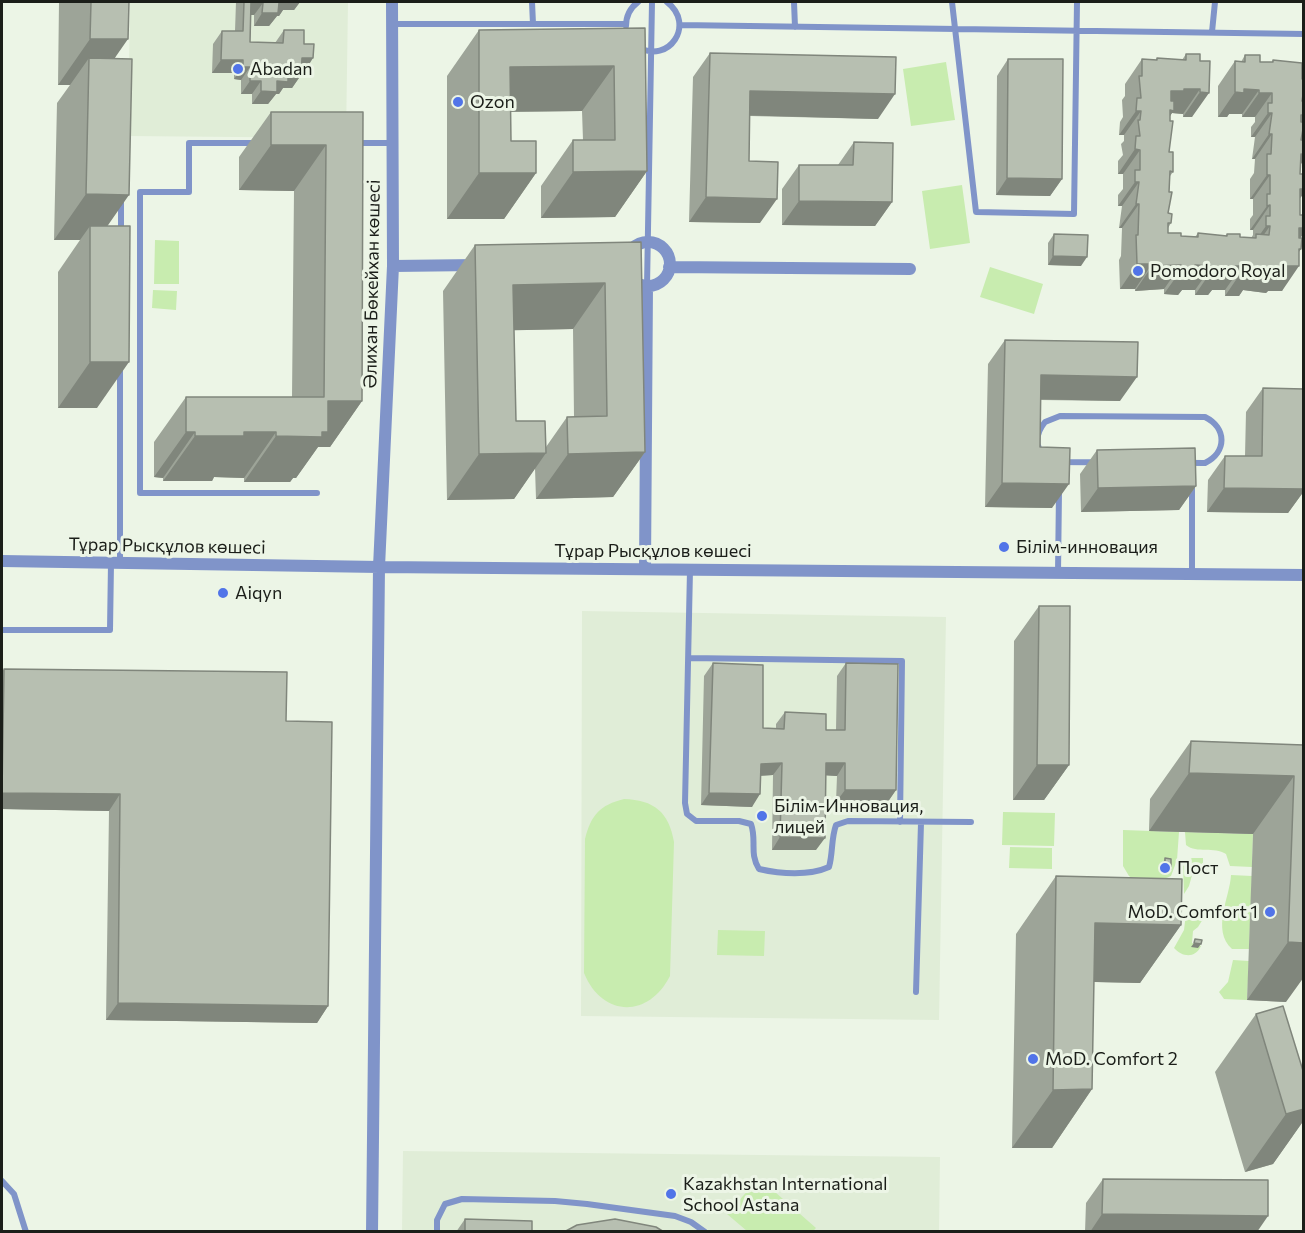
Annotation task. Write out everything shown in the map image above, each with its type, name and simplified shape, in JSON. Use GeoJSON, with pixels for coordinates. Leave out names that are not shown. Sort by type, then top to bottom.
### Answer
{"type":"FeatureCollection","features":[{"type":"Feature","properties":{"kind":"street","name":"Әлихан Бөкейхан көшесі"},"geometry":{"type":"LineString","coordinates":[[372,1232],[379,567],[393,266],[392,2]]}},
{"type":"Feature","properties":{"kind":"street"},"geometry":{"type":"LineString","coordinates":[[649,242],[662,247],[669,260],[669,267],[664,278],[654,285],[647,286],[634,281],[622,263],[632,249],[649,242]]}},
{"type":"Feature","properties":{"kind":"street"},"geometry":{"type":"LineString","coordinates":[[393,266],[491,265]]}},
{"type":"Feature","properties":{"kind":"street"},"geometry":{"type":"LineString","coordinates":[[669,267],[910,269]]}},
{"type":"Feature","properties":{"kind":"street"},"geometry":{"type":"LineString","coordinates":[[645,568],[647,286]]}},
{"type":"Feature","properties":{"kind":"street","name":"Тұрар Рысқұлов көшесі"},"geometry":{"type":"LineString","coordinates":[[2,561],[379,567],[1304,575]]}},
{"type":"Feature","properties":{"kind":"lane"},"geometry":{"type":"LineString","coordinates":[[532,2],[533,24]]}},
{"type":"Feature","properties":{"kind":"lane"},"geometry":{"type":"LineString","coordinates":[[627,33],[626,24],[631,9],[638,2]]}},
{"type":"Feature","properties":{"kind":"lane"},"geometry":{"type":"LineString","coordinates":[[647,286],[652,2]]}},
{"type":"Feature","properties":{"kind":"lane"},"geometry":{"type":"LineString","coordinates":[[630,40],[644,50],[652,52],[668,47],[674,41],[680,25],[675,9],[667,2]]}},
{"type":"Feature","properties":{"kind":"lane"},"geometry":{"type":"LineString","coordinates":[[794,2],[795,27]]}},
{"type":"Feature","properties":{"kind":"lane"},"geometry":{"type":"LineString","coordinates":[[952,2],[976,212],[1074,214],[1077,2]]}},
{"type":"Feature","properties":{"kind":"lane"},"geometry":{"type":"LineString","coordinates":[[1212,33],[1215,2]]}},
{"type":"Feature","properties":{"kind":"lane"},"geometry":{"type":"LineString","coordinates":[[392,24],[626,24]]}},
{"type":"Feature","properties":{"kind":"lane"},"geometry":{"type":"LineString","coordinates":[[680,25],[1304,34]]}},
{"type":"Feature","properties":{"kind":"lane"},"geometry":{"type":"LineString","coordinates":[[261,143],[189,143],[189,192],[140,192],[140,493],[317,493]]}},
{"type":"Feature","properties":{"kind":"lane"},"geometry":{"type":"LineString","coordinates":[[344,143],[392,143]]}},
{"type":"Feature","properties":{"kind":"lane"},"geometry":{"type":"LineString","coordinates":[[121,192],[121,239]]}},
{"type":"Feature","properties":{"kind":"lane"},"geometry":{"type":"LineString","coordinates":[[2,630],[110,630],[115,563],[120,355]]}},
{"type":"Feature","properties":{"kind":"lane"},"geometry":{"type":"LineString","coordinates":[[1060,416],[1205,417],[1217,426],[1221,433],[1221,447],[1212,459],[1205,463],[1060,463],[1052,462],[1040,451],[1037,436],[1045,422],[1060,416]]}},
{"type":"Feature","properties":{"kind":"lane"},"geometry":{"type":"LineString","coordinates":[[1059,474],[1060,463]]}},
{"type":"Feature","properties":{"kind":"lane"},"geometry":{"type":"LineString","coordinates":[[1192,463],[1192,574]]}},
{"type":"Feature","properties":{"kind":"lane"},"geometry":{"type":"LineString","coordinates":[[1059,486],[1059,573]]}},
{"type":"Feature","properties":{"kind":"lane"},"geometry":{"type":"LineString","coordinates":[[690,569],[685,803],[687,814],[696,821],[739,821],[751,824],[754,833],[753,860],[759,869],[773,872],[818,872],[829,867],[832,856],[832,835],[836,825],[848,821],[971,822]]}},
{"type":"Feature","properties":{"kind":"lane"},"geometry":{"type":"LineString","coordinates":[[688,657],[902,661],[900,822]]}},
{"type":"Feature","properties":{"kind":"lane"},"geometry":{"type":"LineString","coordinates":[[916,992],[921,823]]}},
{"type":"Feature","properties":{"kind":"lane"},"geometry":{"type":"LineString","coordinates":[[2,1181],[14,1194],[26,1232]]}},
{"type":"Feature","properties":{"kind":"lane"},"geometry":{"type":"LineString","coordinates":[[437,1232],[437,1220],[445,1204],[462,1199],[555,1201],[651,1212],[691,1222],[705,1232]]}},
{"type":"Feature","properties":{"kind":"shaded area","name":"Abadan"},"geometry":{"type":"Polygon","coordinates":[[[130,2],[348,2],[346,138],[128,136],[130,2]]]}},
{"type":"Feature","properties":{"kind":"shaded area","name":"Білім-Инновация, лицей"},"geometry":{"type":"Polygon","coordinates":[[[582,611],[946,617],[939,1020],[581,1016],[582,611]]]}},
{"type":"Feature","properties":{"kind":"shaded area","name":"Kazakhstan International School Astana"},"geometry":{"type":"Polygon","coordinates":[[[403,1151],[940,1157],[939,1231],[402,1232],[403,1151]]]}},
{"type":"Feature","properties":{"kind":"green space"},"geometry":{"type":"Polygon","coordinates":[[[946,62],[955,120],[911,126],[903,69],[946,62]]]}},
{"type":"Feature","properties":{"kind":"green space"},"geometry":{"type":"Polygon","coordinates":[[[962,185],[970,243],[930,249],[922,191],[962,185]]]}},
{"type":"Feature","properties":{"kind":"green space"},"geometry":{"type":"Polygon","coordinates":[[[155,240],[179,241],[179,284],[154,284],[155,240]]]}},
{"type":"Feature","properties":{"kind":"green space"},"geometry":{"type":"Polygon","coordinates":[[[990,267],[1043,284],[1034,314],[980,297],[990,267]]]}},
{"type":"Feature","properties":{"kind":"green space"},"geometry":{"type":"Polygon","coordinates":[[[153,290],[177,291],[176,310],[152,308],[153,290]]]}},
{"type":"Feature","properties":{"kind":"green space"},"geometry":{"type":"Polygon","coordinates":[[[624,799],[652,805],[664,815],[674,842],[670,976],[661,990],[650,1000],[638,1006],[626,1007],[613,1005],[602,998],[592,988],[584,973],[585,839],[590,823],[598,812],[609,804],[624,799]]]}},
{"type":"Feature","properties":{"kind":"green space"},"geometry":{"type":"Polygon","coordinates":[[[1003,812],[1055,813],[1054,846],[1002,845],[1003,812]]]}},
{"type":"Feature","properties":{"kind":"green space"},"geometry":{"type":"Polygon","coordinates":[[[1123,830],[1179,832],[1177,860],[1171,876],[1164,879],[1133,879],[1129,876],[1123,866],[1123,830]]]}},
{"type":"Feature","properties":{"kind":"green space"},"geometry":{"type":"Polygon","coordinates":[[[1185,832],[1253,834],[1252,867],[1230,866],[1226,854],[1216,850],[1190,848],[1186,845],[1185,832]]]}},
{"type":"Feature","properties":{"kind":"green space"},"geometry":{"type":"Polygon","coordinates":[[[1010,847],[1052,848],[1052,869],[1009,868],[1010,847]]]}},
{"type":"Feature","properties":{"kind":"green space"},"geometry":{"type":"Polygon","coordinates":[[[1192,858],[1203,858],[1203,865],[1194,868],[1184,894],[1183,866],[1192,858]]]}},
{"type":"Feature","properties":{"kind":"green space"},"geometry":{"type":"Polygon","coordinates":[[[1231,875],[1252,876],[1249,949],[1232,949],[1223,933],[1223,913],[1231,875]]]}},
{"type":"Feature","properties":{"kind":"green space"},"geometry":{"type":"Polygon","coordinates":[[[1186,913],[1198,913],[1203,919],[1193,931],[1192,943],[1201,946],[1192,955],[1184,955],[1174,948],[1184,930],[1186,913]]]}},
{"type":"Feature","properties":{"kind":"green space"},"geometry":{"type":"Polygon","coordinates":[[[718,930],[765,931],[764,956],[717,955],[718,930]]]}},
{"type":"Feature","properties":{"kind":"green space"},"geometry":{"type":"Polygon","coordinates":[[[1233,960],[1249,961],[1247,1000],[1224,999],[1219,992],[1228,982],[1233,960]]]}},
{"type":"Feature","properties":{"kind":"green space"},"geometry":{"type":"Polygon","coordinates":[[[759,1178],[816,1228],[813,1231],[747,1231],[727,1214],[759,1178]]]}},
{"type":"Feature","properties":{"kind":"building"},"geometry":{"type":"Polygon","coordinates":[[[91,2],[129,2],[128,39],[90,39],[91,2]]]}},
{"type":"Feature","properties":{"kind":"building"},"geometry":{"type":"Polygon","coordinates":[[[244,2],[251,2],[250,42],[283,43],[284,30],[304,30],[304,44],[314,44],[313,58],[302,58],[301,75],[288,75],[288,82],[277,81],[277,92],[261,91],[261,81],[250,81],[250,67],[243,67],[243,60],[221,60],[222,31],[243,31],[244,2]]]}},
{"type":"Feature","properties":{"kind":"building"},"geometry":{"type":"Polygon","coordinates":[[[251,2],[288,3],[279,3],[278,13],[262,13],[263,3],[251,2]]]}},
{"type":"Feature","properties":{"kind":"building"},"geometry":{"type":"Polygon","coordinates":[[[645,28],[647,171],[573,172],[573,140],[615,140],[614,66],[510,67],[511,141],[536,141],[536,173],[479,173],[479,30],[645,28]]]}},
{"type":"Feature","properties":{"kind":"building"},"geometry":{"type":"Polygon","coordinates":[[[710,53],[896,57],[895,94],[750,91],[749,161],[778,162],[777,199],[706,197],[710,53]]]}},
{"type":"Feature","properties":{"kind":"building"},"geometry":{"type":"Polygon","coordinates":[[[1186,54],[1200,54],[1200,61],[1210,61],[1209,93],[1200,92],[1200,89],[1171,91],[1174,111],[1170,110],[1170,121],[1173,121],[1169,152],[1173,152],[1173,172],[1170,171],[1169,192],[1172,192],[1168,213],[1172,214],[1171,223],[1168,223],[1168,233],[1198,237],[1198,233],[1227,236],[1227,234],[1240,234],[1240,237],[1256,238],[1256,234],[1269,235],[1270,226],[1266,226],[1266,216],[1270,216],[1270,205],[1267,206],[1267,194],[1270,194],[1270,175],[1267,175],[1267,154],[1271,154],[1272,134],[1269,134],[1272,113],[1268,113],[1268,103],[1272,103],[1272,93],[1259,93],[1259,90],[1244,89],[1244,93],[1235,92],[1235,61],[1245,62],[1245,55],[1260,55],[1260,62],[1273,62],[1273,60],[1302,63],[1304,115],[1301,115],[1301,122],[1304,124],[1301,140],[1304,140],[1304,155],[1301,154],[1300,174],[1304,174],[1304,189],[1300,189],[1300,215],[1304,215],[1304,228],[1299,228],[1299,238],[1302,238],[1301,249],[1299,249],[1299,266],[1284,266],[1283,269],[1256,266],[1256,272],[1242,271],[1242,266],[1225,266],[1225,271],[1212,270],[1212,266],[1195,265],[1195,270],[1181,270],[1181,265],[1137,264],[1136,235],[1138,235],[1139,204],[1136,204],[1139,182],[1135,182],[1135,170],[1140,170],[1140,150],[1135,149],[1136,136],[1140,136],[1138,120],[1140,120],[1141,111],[1136,111],[1137,98],[1141,98],[1139,76],[1142,76],[1142,59],[1186,60],[1186,54]]]}},
{"type":"Feature","properties":{"kind":"building"},"geometry":{"type":"Polygon","coordinates":[[[89,58],[132,59],[129,195],[86,194],[89,58]]]}},
{"type":"Feature","properties":{"kind":"building"},"geometry":{"type":"Polygon","coordinates":[[[1008,59],[1063,59],[1062,179],[1007,178],[1008,59]]]}},
{"type":"Feature","properties":{"kind":"building"},"geometry":{"type":"Polygon","coordinates":[[[271,112],[363,112],[362,401],[328,401],[328,432],[322,432],[322,437],[276,436],[276,432],[244,432],[244,436],[195,436],[195,432],[186,432],[186,397],[324,397],[326,145],[271,145],[271,112]]]}},
{"type":"Feature","properties":{"kind":"building"},"geometry":{"type":"Polygon","coordinates":[[[854,142],[893,143],[892,202],[799,201],[799,165],[853,165],[854,142]]]}},
{"type":"Feature","properties":{"kind":"building"},"geometry":{"type":"Polygon","coordinates":[[[90,226],[130,226],[129,362],[90,362],[90,226]]]}},
{"type":"Feature","properties":{"kind":"building"},"geometry":{"type":"Polygon","coordinates":[[[1054,234],[1088,235],[1087,257],[1053,256],[1054,234]]]}},
{"type":"Feature","properties":{"kind":"building"},"geometry":{"type":"Polygon","coordinates":[[[641,242],[645,452],[568,454],[567,417],[607,416],[605,283],[513,285],[516,421],[545,421],[546,453],[479,454],[475,245],[641,242]]]}},
{"type":"Feature","properties":{"kind":"building"},"geometry":{"type":"Polygon","coordinates":[[[1005,340],[1138,342],[1137,377],[1041,375],[1040,447],[1070,448],[1069,484],[1002,483],[1005,340]]]}},
{"type":"Feature","properties":{"kind":"building"},"geometry":{"type":"Polygon","coordinates":[[[1263,388],[1304,389],[1304,489],[1224,488],[1225,456],[1262,456],[1263,388]]]}},
{"type":"Feature","properties":{"kind":"building"},"geometry":{"type":"Polygon","coordinates":[[[1195,448],[1196,486],[1098,488],[1097,450],[1195,448]]]}},
{"type":"Feature","properties":{"kind":"building"},"geometry":{"type":"Polygon","coordinates":[[[1039,606],[1070,606],[1069,765],[1037,765],[1039,606]]]}},
{"type":"Feature","properties":{"kind":"building"},"geometry":{"type":"Polygon","coordinates":[[[713,663],[763,665],[763,728],[784,729],[785,712],[826,714],[826,730],[845,730],[846,663],[898,664],[896,790],[845,790],[845,763],[826,763],[825,838],[780,837],[782,763],[761,764],[760,794],[709,793],[713,663]]]}},
{"type":"Feature","properties":{"kind":"building"},"geometry":{"type":"Polygon","coordinates":[[[4,669],[287,672],[286,721],[332,722],[328,1006],[118,1003],[120,794],[2,793],[4,669]]]}},
{"type":"Feature","properties":{"kind":"building"},"geometry":{"type":"Polygon","coordinates":[[[1191,741],[1304,745],[1304,943],[1288,942],[1294,776],[1189,773],[1191,741]]]}},
{"type":"Feature","properties":{"kind":"building"},"geometry":{"type":"Polygon","coordinates":[[[1165,858],[1171,859],[1171,869],[1165,869],[1165,858]]]}},
{"type":"Feature","properties":{"kind":"building"},"geometry":{"type":"Polygon","coordinates":[[[1056,876],[1182,879],[1181,925],[1095,923],[1092,1089],[1053,1090],[1056,876]]]}},
{"type":"Feature","properties":{"kind":"building"},"geometry":{"type":"Polygon","coordinates":[[[1195,939],[1202,940],[1201,944],[1194,943],[1195,939]]]}},
{"type":"Feature","properties":{"kind":"building"},"geometry":{"type":"Polygon","coordinates":[[[1283,1006],[1304,1074],[1304,1109],[1286,1114],[1256,1014],[1283,1006]]]}},
{"type":"Feature","properties":{"kind":"building"},"geometry":{"type":"Polygon","coordinates":[[[1103,1179],[1268,1180],[1268,1216],[1102,1214],[1103,1179]]]}},
{"type":"Feature","properties":{"kind":"building"},"geometry":{"type":"Polygon","coordinates":[[[465,1219],[532,1221],[532,1232],[465,1232],[465,1219]]]}},
{"type":"Feature","properties":{"kind":"building"},"geometry":{"type":"Polygon","coordinates":[[[615,1219],[656,1227],[664,1232],[564,1232],[577,1225],[615,1219]]]}},
{"type":"Feature","properties":{"kind":"place","name":"Abadan"},"geometry":{"type":"Point","coordinates":[238,69]}},
{"type":"Feature","properties":{"kind":"place","name":"Ozon"},"geometry":{"type":"Point","coordinates":[458,102]}},
{"type":"Feature","properties":{"kind":"place","name":"Pomodoro Royal"},"geometry":{"type":"Point","coordinates":[1138,271]}},
{"type":"Feature","properties":{"kind":"place","name":"Білім-инновация"},"geometry":{"type":"Point","coordinates":[1004,547]}},
{"type":"Feature","properties":{"kind":"place","name":"Aiqyn"},"geometry":{"type":"Point","coordinates":[223,593]}},
{"type":"Feature","properties":{"kind":"place","name":"Білім-Инновация, лицей"},"geometry":{"type":"Point","coordinates":[762,816]}},
{"type":"Feature","properties":{"kind":"place","name":"Пост"},"geometry":{"type":"Point","coordinates":[1165,868]}},
{"type":"Feature","properties":{"kind":"place","name":"МoD. Comfort 1"},"geometry":{"type":"Point","coordinates":[1270,912]}},
{"type":"Feature","properties":{"kind":"place","name":"МoD. Comfort 2"},"geometry":{"type":"Point","coordinates":[1033,1059]}},
{"type":"Feature","properties":{"kind":"place","name":"Kazakhstan International School Astana"},"geometry":{"type":"Point","coordinates":[671,1194]}}]}
